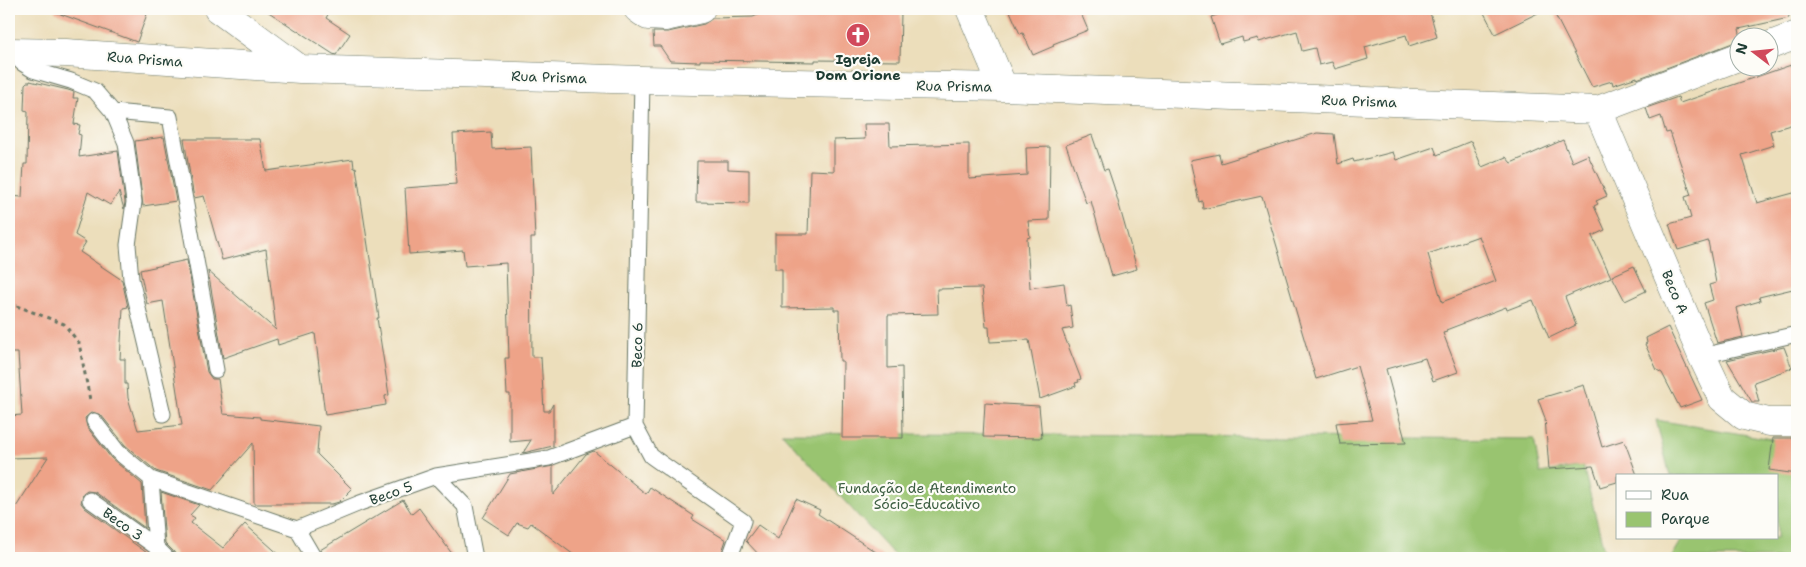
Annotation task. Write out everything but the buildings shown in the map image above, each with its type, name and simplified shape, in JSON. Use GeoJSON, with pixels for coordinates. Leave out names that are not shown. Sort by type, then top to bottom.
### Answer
{"type":"FeatureCollection","features":[{"type":"Feature","properties":{"kind":"street"},"geometry":{"type":"LineString","coordinates":[[218,9],[300,69]]}},
{"type":"Feature","properties":{"kind":"street"},"geometry":{"type":"LineString","coordinates":[[638,9],[648,16],[665,17],[701,9]]}},
{"type":"Feature","properties":{"kind":"street"},"geometry":{"type":"LineString","coordinates":[[970,9],[1003,87]]}},
{"type":"Feature","properties":{"kind":"street"},"geometry":{"type":"LineString","coordinates":[[1778,42],[1797,35]]}},
{"type":"Feature","properties":{"kind":"street","name":"Rua Prisma"},"geometry":{"type":"LineString","coordinates":[[9,48],[300,69],[642,80],[1003,87],[1598,110],[1728,61]]}},
{"type":"Feature","properties":{"kind":"street","name":"Beco A"},"geometry":{"type":"LineString","coordinates":[[1598,110],[1702,356],[1722,398],[1744,416],[1769,422],[1797,422]]}},
{"type":"Feature","properties":{"kind":"lane"},"geometry":{"type":"LineString","coordinates":[[9,48],[22,63],[33,70],[71,81],[95,92],[113,112],[126,143],[134,202],[128,245],[131,279],[163,414]]}},
{"type":"Feature","properties":{"kind":"lane","name":"Beco 6"},"geometry":{"type":"LineString","coordinates":[[642,80],[635,426],[650,456],[743,521],[731,557]]}},
{"type":"Feature","properties":{"kind":"lane"},"geometry":{"type":"LineString","coordinates":[[113,112],[170,117],[216,370]]}},
{"type":"Feature","properties":{"kind":"lane"},"geometry":{"type":"LineString","coordinates":[[1702,356],[1797,334]]}},
{"type":"Feature","properties":{"kind":"lane"},"geometry":{"type":"LineString","coordinates":[[94,421],[118,452],[151,479],[297,529],[314,558]]}},
{"type":"Feature","properties":{"kind":"lane","name":"Beco 5"},"geometry":{"type":"LineString","coordinates":[[297,529],[360,503],[436,476],[549,458],[635,426]]}},
{"type":"Feature","properties":{"kind":"lane"},"geometry":{"type":"LineString","coordinates":[[436,476],[465,506],[475,558]]}},
{"type":"Feature","properties":{"kind":"lane"},"geometry":{"type":"LineString","coordinates":[[151,479],[156,547]]}},
{"type":"Feature","properties":{"kind":"lane","name":"Beco 3"},"geometry":{"type":"LineString","coordinates":[[90,500],[156,547],[167,558]]}},
{"type":"Feature","properties":{"kind":"path"},"geometry":{"type":"LineString","coordinates":[[9,303],[64,324],[80,343],[94,421]]}},
{"type":"Feature","properties":{"kind":"green space"},"geometry":{"type":"Polygon","coordinates":[[[1656,420],[1797,443],[1797,558],[1671,558],[1682,540],[1778,540],[1778,474],[1670,474],[1656,420]]]}},
{"type":"Feature","properties":{"kind":"green space","name":"Fundação de Atendimento Sócio-Educativo"},"geometry":{"type":"Polygon","coordinates":[[[782,433],[1534,439],[1540,473],[1583,466],[1606,558],[897,558],[782,433]]]}},
{"type":"Feature","properties":{"kind":"place","name":"Igreja Dom Orione"},"geometry":{"type":"Point","coordinates":[858,35]}}]}
